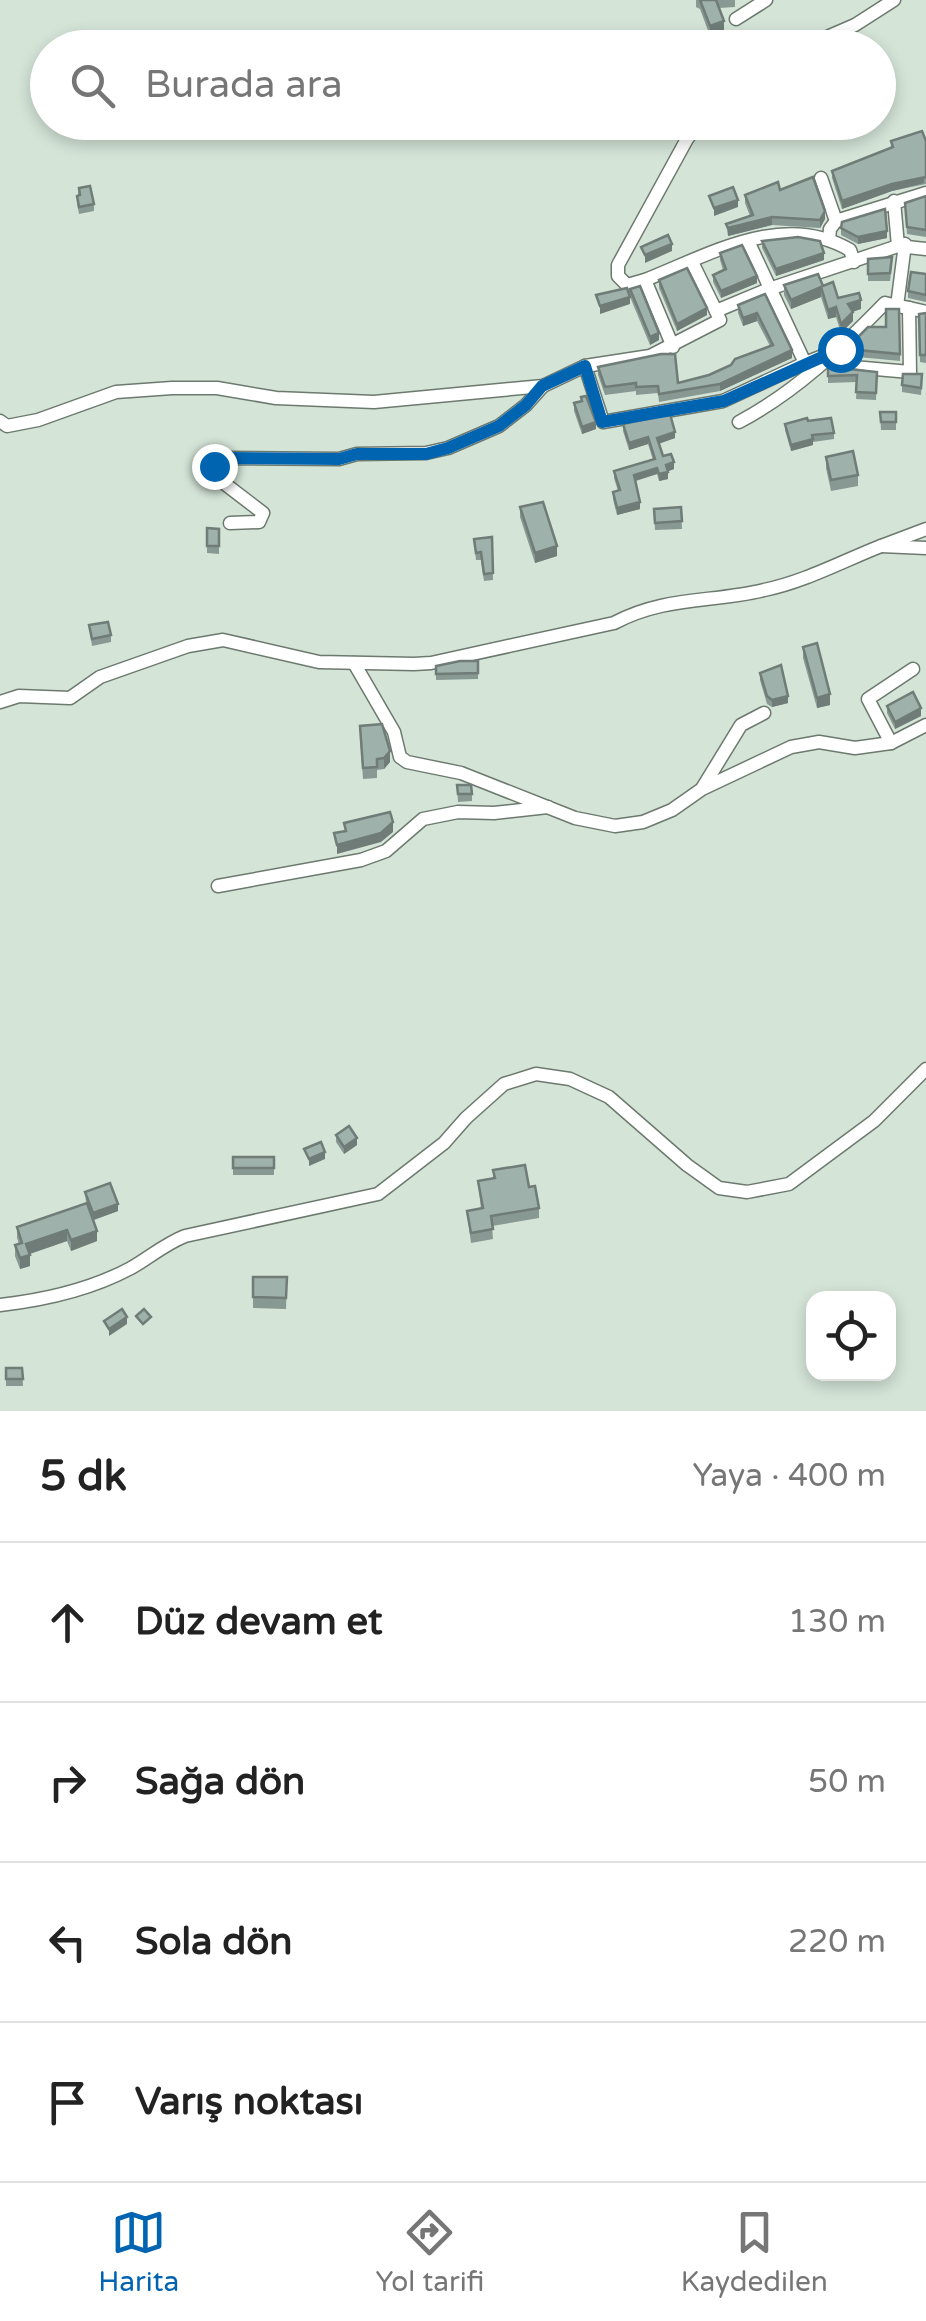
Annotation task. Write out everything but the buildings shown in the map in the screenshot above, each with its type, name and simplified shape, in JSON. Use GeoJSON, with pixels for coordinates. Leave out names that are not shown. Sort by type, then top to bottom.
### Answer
{"type":"FeatureCollection","features":[{"type":"Feature","properties":{"kind":"street"},"geometry":{"type":"LineString","coordinates":[[736,19],[766,0]]}},
{"type":"Feature","properties":{"kind":"street"},"geometry":{"type":"LineString","coordinates":[[843,30],[894,0]]}},
{"type":"Feature","properties":{"kind":"street"},"geometry":{"type":"LineString","coordinates":[[687,140],[618,264],[618,276],[627,285],[777,232],[829,240],[850,250],[854,262]]}},
{"type":"Feature","properties":{"kind":"street"},"geometry":{"type":"LineString","coordinates":[[821,178],[836,222]]}},
{"type":"Feature","properties":{"kind":"street"},"geometry":{"type":"LineString","coordinates":[[829,240],[830,229],[836,222],[926,193]]}},
{"type":"Feature","properties":{"kind":"street"},"geometry":{"type":"LineString","coordinates":[[840,349],[853,367],[910,372],[902,245],[894,201]]}},
{"type":"Feature","properties":{"kind":"street"},"geometry":{"type":"LineString","coordinates":[[748,240],[805,364]]}},
{"type":"Feature","properties":{"kind":"street"},"geometry":{"type":"LineString","coordinates":[[716,312],[769,289],[902,245],[926,250]]}},
{"type":"Feature","properties":{"kind":"street"},"geometry":{"type":"LineString","coordinates":[[0,422],[6,426],[38,420],[116,392],[172,388],[217,388],[276,398],[374,402],[542,386],[585,366],[650,356],[720,320],[692,262]]}},
{"type":"Feature","properties":{"kind":"street"},"geometry":{"type":"LineString","coordinates":[[645,280],[673,347]]}},
{"type":"Feature","properties":{"kind":"street"},"geometry":{"type":"LineString","coordinates":[[740,422],[794,388],[886,303],[926,312]]}},
{"type":"Feature","properties":{"kind":"street"},"geometry":{"type":"LineString","coordinates":[[585,366],[602,422],[724,401],[840,349]]}},
{"type":"Feature","properties":{"kind":"street"},"geometry":{"type":"LineString","coordinates":[[230,523],[259,522],[263,513],[216,477],[212,470],[216,463],[231,458],[339,459],[357,454],[426,454],[499,426],[526,405],[542,386]]}},
{"type":"Feature","properties":{"kind":"street"},"geometry":{"type":"LineString","coordinates":[[0,702],[19,696],[70,698],[100,677],[188,646],[222,640],[319,662],[431,663],[614,623],[640,609],[667,602],[766,590],[926,529]]}},
{"type":"Feature","properties":{"kind":"street"},"geometry":{"type":"LineString","coordinates":[[881,546],[926,548]]}},
{"type":"Feature","properties":{"kind":"street"},"geometry":{"type":"LineString","coordinates":[[354,662],[394,732],[400,758],[431,769],[461,773],[575,818],[615,826],[643,822],[672,810],[702,790],[791,747],[819,742],[855,748],[890,743],[926,725]]}},
{"type":"Feature","properties":{"kind":"street"},"geometry":{"type":"LineString","coordinates":[[890,743],[868,698],[912,669]]}},
{"type":"Feature","properties":{"kind":"street"},"geometry":{"type":"LineString","coordinates":[[702,790],[740,725],[764,713]]}},
{"type":"Feature","properties":{"kind":"street"},"geometry":{"type":"LineString","coordinates":[[218,886],[361,860],[386,851],[423,819],[458,812],[494,813],[551,806]]}},
{"type":"Feature","properties":{"kind":"street"},"geometry":{"type":"LineString","coordinates":[[0,1305],[82,1290],[129,1269],[164,1244],[186,1236],[378,1194],[444,1143],[504,1084],[536,1074],[570,1080],[609,1098],[686,1165],[719,1188],[747,1192],[788,1184],[874,1121],[926,1070]]}},
{"type":"Feature","properties":{"kind":"route"},"geometry":{"type":"LineString","coordinates":[[214,466],[231,458],[339,459],[357,454],[426,454],[499,426],[526,405],[542,386],[585,366],[602,422],[625,420],[724,401],[840,349]]}}]}
